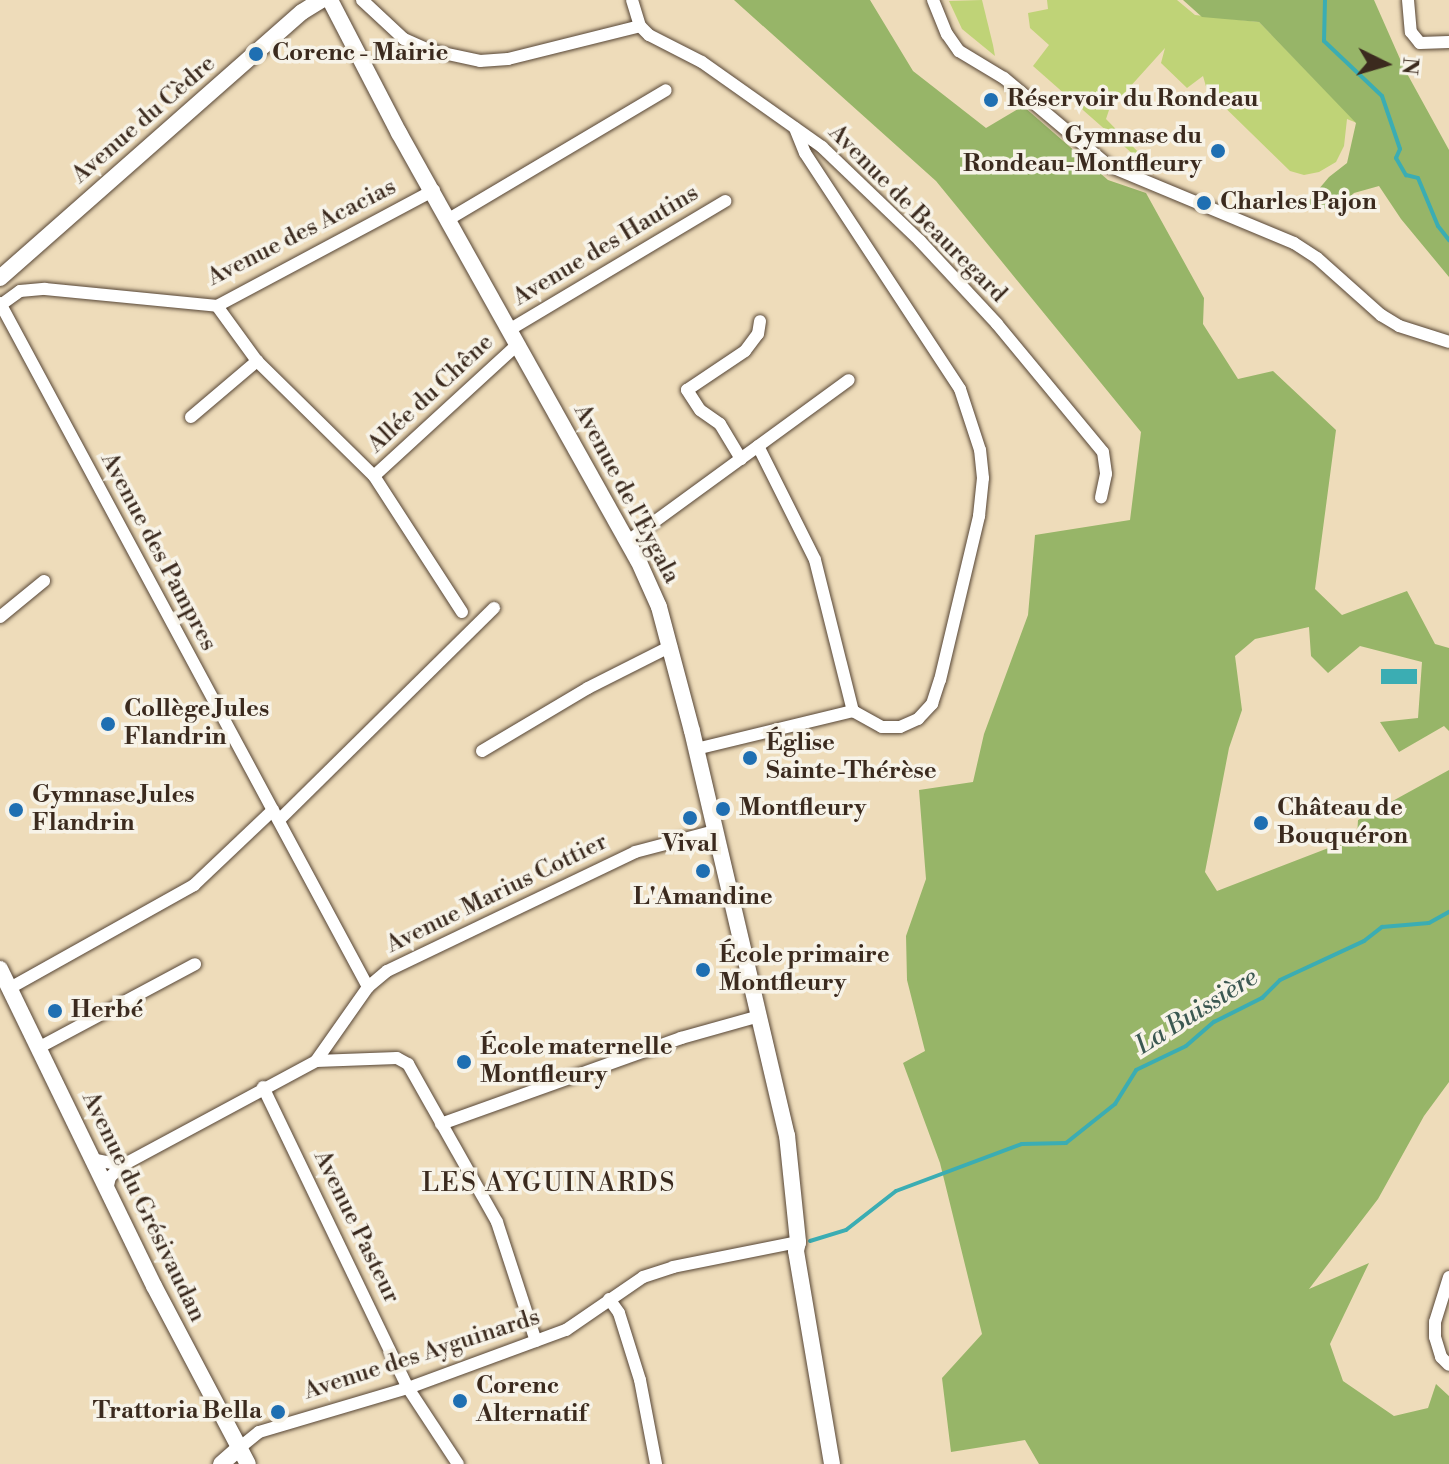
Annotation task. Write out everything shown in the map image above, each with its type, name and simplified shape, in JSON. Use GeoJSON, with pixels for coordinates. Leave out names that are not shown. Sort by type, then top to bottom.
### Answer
{"type":"FeatureCollection","features":[{"type":"Feature","properties":{"kind":"street","name":"Avenue du Cèdre"},"geometry":{"type":"LineString","coordinates":[[0,278],[302,12],[321,0]]}},
{"type":"Feature","properties":{"kind":"street","name":"Avenue de l'Eygala"},"geometry":{"type":"LineString","coordinates":[[330,0],[399,133],[434,190],[628,541],[659,607],[696,749],[787,1135],[798,1242],[804,1252],[835,1464]]}},
{"type":"Feature","properties":{"kind":"street"},"geometry":{"type":"LineString","coordinates":[[362,0],[404,39],[456,58],[480,61],[508,59],[640,26],[632,0]]}},
{"type":"Feature","properties":{"kind":"street"},"geometry":{"type":"LineString","coordinates":[[933,0],[947,34],[959,51],[1004,78],[1109,166],[1294,243],[1317,258],[1381,315],[1399,326],[1449,342]]}},
{"type":"Feature","properties":{"kind":"street"},"geometry":{"type":"LineString","coordinates":[[1408,0],[1411,32],[1420,43],[1449,42]]}},
{"type":"Feature","properties":{"kind":"street","name":"Avenue de Beauregard"},"geometry":{"type":"LineString","coordinates":[[640,26],[649,35],[702,62],[795,128],[848,169],[920,241],[1051,387],[1103,452],[1106,474],[1101,497]]}},
{"type":"Feature","properties":{"kind":"street"},"geometry":{"type":"LineString","coordinates":[[449,219],[666,90]]}},
{"type":"Feature","properties":{"kind":"street"},"geometry":{"type":"LineString","coordinates":[[696,749],[853,711],[882,727],[900,727],[918,719],[932,704],[953,639],[979,516],[983,478],[980,450],[960,389],[805,153],[795,128]]}},
{"type":"Feature","properties":{"kind":"street","name":"Avenue des Acacias"},"geometry":{"type":"LineString","coordinates":[[1,304],[20,291],[45,289],[217,306],[434,190]]}},
{"type":"Feature","properties":{"kind":"street","name":"Avenue des Hautins"},"geometry":{"type":"LineString","coordinates":[[514,337],[725,201]]}},
{"type":"Feature","properties":{"kind":"street","name":"Avenue des Pampres"},"geometry":{"type":"LineString","coordinates":[[1,304],[236,747],[368,987]]}},
{"type":"Feature","properties":{"kind":"street"},"geometry":{"type":"LineString","coordinates":[[217,306],[257,361],[374,476],[462,612]]}},
{"type":"Feature","properties":{"kind":"street"},"geometry":{"type":"LineString","coordinates":[[741,459],[720,424],[700,410],[687,390],[745,351],[758,334],[760,321]]}},
{"type":"Feature","properties":{"kind":"street","name":"Allée du Chêne"},"geometry":{"type":"LineString","coordinates":[[374,476],[514,337]]}},
{"type":"Feature","properties":{"kind":"street"},"geometry":{"type":"LineString","coordinates":[[191,417],[257,361]]}},
{"type":"Feature","properties":{"kind":"street"},"geometry":{"type":"LineString","coordinates":[[628,541],[849,380]]}},
{"type":"Feature","properties":{"kind":"street"},"geometry":{"type":"LineString","coordinates":[[758,446],[815,560],[853,711]]}},
{"type":"Feature","properties":{"kind":"street"},"geometry":{"type":"LineString","coordinates":[[0,617],[44,581]]}},
{"type":"Feature","properties":{"kind":"street"},"geometry":{"type":"LineString","coordinates":[[10,988],[194,885],[276,815],[494,608]]}},
{"type":"Feature","properties":{"kind":"street"},"geometry":{"type":"LineString","coordinates":[[482,751],[588,688],[671,646]]}},
{"type":"Feature","properties":{"kind":"street","name":"Avenue Marius Cottier"},"geometry":{"type":"LineString","coordinates":[[316,1061],[327,1041],[368,987],[387,971],[635,852],[715,831]]}},
{"type":"Feature","properties":{"kind":"street"},"geometry":{"type":"LineString","coordinates":[[38,1048],[195,964]]}},
{"type":"Feature","properties":{"kind":"street","name":"Avenue du Grésivaudan"},"geometry":{"type":"LineString","coordinates":[[0,969],[91,1159],[248,1464]]}},
{"type":"Feature","properties":{"kind":"street"},"geometry":{"type":"LineString","coordinates":[[441,1124],[681,1038],[760,1016]]}},
{"type":"Feature","properties":{"kind":"street"},"geometry":{"type":"LineString","coordinates":[[327,1041],[336,1061]]}},
{"type":"Feature","properties":{"kind":"street"},"geometry":{"type":"LineString","coordinates":[[107,1190],[110,1177],[123,1165],[316,1061],[397,1058],[408,1064],[497,1222],[536,1341]]}},
{"type":"Feature","properties":{"kind":"street","name":"Avenue Pasteur"},"geometry":{"type":"LineString","coordinates":[[263,1087],[408,1388],[458,1464]]}},
{"type":"Feature","properties":{"kind":"street"},"geometry":{"type":"LineString","coordinates":[[91,1159],[123,1165]]}},
{"type":"Feature","properties":{"kind":"street","name":"Avenue des Ayguinards"},"geometry":{"type":"LineString","coordinates":[[238,1449],[259,1432],[408,1388],[566,1330],[643,1277],[673,1267],[775,1244],[798,1242]]}},
{"type":"Feature","properties":{"kind":"street"},"geometry":{"type":"LineString","coordinates":[[1449,1277],[1435,1322],[1435,1337],[1441,1357],[1449,1365]]}},
{"type":"Feature","properties":{"kind":"street"},"geometry":{"type":"LineString","coordinates":[[609,1299],[619,1313],[640,1380],[656,1464]]}},
{"type":"Feature","properties":{"kind":"street"},"geometry":{"type":"LineString","coordinates":[[221,1464],[238,1449]]}},
{"type":"Feature","properties":{"kind":"green space"},"geometry":{"type":"Polygon","coordinates":[[[734,0],[870,0],[913,71],[986,128],[1023,106],[1108,180],[1146,193],[1204,298],[1203,324],[1238,379],[1273,371],[1336,430],[1315,589],[1342,615],[1407,591],[1435,644],[1449,648],[1449,731],[1444,726],[1399,752],[1380,722],[1418,718],[1422,662],[1360,646],[1328,673],[1311,656],[1309,627],[1255,639],[1235,656],[1242,710],[1229,748],[1205,872],[1217,891],[1357,837],[1358,820],[1449,770],[1449,1082],[1424,1116],[1378,1199],[1309,1289],[1369,1263],[1330,1344],[1343,1381],[1394,1416],[1428,1408],[1436,1384],[1449,1396],[1449,1464],[1039,1464],[1025,1440],[951,1452],[942,1378],[982,1334],[940,1163],[903,1063],[925,1051],[907,980],[906,936],[926,879],[919,790],[973,782],[984,734],[1028,615],[1035,535],[1130,520],[1141,432],[936,181],[734,0]]]}},
{"type":"Feature","properties":{"kind":"green space"},"geometry":{"type":"Polygon","coordinates":[[[982,0],[995,56],[962,29],[949,1],[982,0]]]}},
{"type":"Feature","properties":{"kind":"green space"},"geometry":{"type":"Polygon","coordinates":[[[1047,0],[1177,0],[1195,15],[1259,22],[1357,123],[1347,119],[1344,146],[1336,162],[1319,172],[1304,175],[1290,171],[1207,90],[1203,76],[1187,88],[1161,63],[1165,48],[1109,110],[1106,119],[1142,156],[1134,155],[1033,66],[1049,45],[1030,28],[1028,13],[1048,9],[1047,0]]]}},
{"type":"Feature","properties":{"kind":"green space"},"geometry":{"type":"Polygon","coordinates":[[[1183,0],[1374,0],[1404,68],[1449,150],[1449,277],[1401,219],[1379,186],[1354,193],[1338,208],[1302,209],[1329,177],[1347,163],[1356,123],[1259,22],[1202,17],[1183,0]]]}},
{"type":"Feature","properties":{"kind":"water"},"geometry":{"type":"Polygon","coordinates":[[[1381,669],[1417,669],[1417,684],[1381,684],[1381,669]]]}},
{"type":"Feature","properties":{"kind":"waterway"},"geometry":{"type":"LineString","coordinates":[[1325,0],[1324,41],[1382,96],[1400,149],[1396,158],[1406,175],[1418,178],[1438,226],[1449,240]]}},
{"type":"Feature","properties":{"kind":"waterway","name":"La Buissière"},"geometry":{"type":"LineString","coordinates":[[810,1241],[846,1230],[896,1191],[1022,1144],[1066,1143],[1115,1104],[1136,1070],[1186,1046],[1214,1022],[1262,998],[1280,980],[1364,941],[1382,927],[1429,923],[1449,912]]}},
{"type":"Feature","properties":{"kind":"place","name":"Corenc - Mairie"},"geometry":{"type":"Point","coordinates":[256,54]}},
{"type":"Feature","properties":{"kind":"place","name":"Réservoir du Rondeau"},"geometry":{"type":"Point","coordinates":[991,100]}},
{"type":"Feature","properties":{"kind":"place","name":"Gymnase du Rondeau-Montfleury"},"geometry":{"type":"Point","coordinates":[1218,151]}},
{"type":"Feature","properties":{"kind":"place","name":"Charles Pajon"},"geometry":{"type":"Point","coordinates":[1204,203]}},
{"type":"Feature","properties":{"kind":"place","name":"Collège Jules Flandrin"},"geometry":{"type":"Point","coordinates":[108,724]}},
{"type":"Feature","properties":{"kind":"place","name":"Église Sainte-Thérèse"},"geometry":{"type":"Point","coordinates":[750,758]}},
{"type":"Feature","properties":{"kind":"place","name":"Montfleury"},"geometry":{"type":"Point","coordinates":[723,809]}},
{"type":"Feature","properties":{"kind":"place","name":"Gymnase Jules Flandrin"},"geometry":{"type":"Point","coordinates":[16,810]}},
{"type":"Feature","properties":{"kind":"place","name":"Vival"},"geometry":{"type":"Point","coordinates":[690,818]}},
{"type":"Feature","properties":{"kind":"place","name":"Château de Bouquéron"},"geometry":{"type":"Point","coordinates":[1261,823]}},
{"type":"Feature","properties":{"kind":"place","name":"L'Amandine"},"geometry":{"type":"Point","coordinates":[703,871]}},
{"type":"Feature","properties":{"kind":"place","name":"École primaire Montfleury"},"geometry":{"type":"Point","coordinates":[703,970]}},
{"type":"Feature","properties":{"kind":"place","name":"Herbé"},"geometry":{"type":"Point","coordinates":[55,1011]}},
{"type":"Feature","properties":{"kind":"place","name":"École maternelle Montfleury"},"geometry":{"type":"Point","coordinates":[464,1062]}},
{"type":"Feature","properties":{"kind":"place","name":"Corenc Alternatif"},"geometry":{"type":"Point","coordinates":[460,1401]}},
{"type":"Feature","properties":{"kind":"place","name":"Trattoria Bella"},"geometry":{"type":"Point","coordinates":[278,1412]}},
{"type":"Feature","properties":{"kind":"district","name":"LES AYGUINARDS"},"geometry":{"type":"Point","coordinates":[549,1184]}}]}
